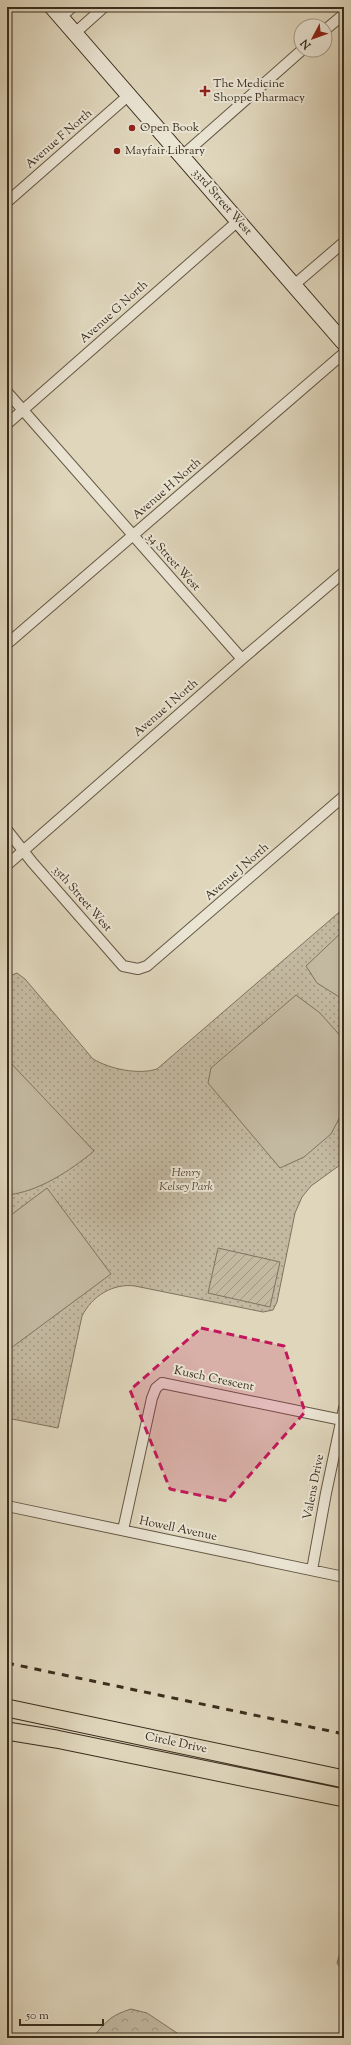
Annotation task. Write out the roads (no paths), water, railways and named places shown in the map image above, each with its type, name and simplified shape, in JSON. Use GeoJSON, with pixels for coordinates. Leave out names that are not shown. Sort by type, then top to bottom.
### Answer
{"type":"FeatureCollection","features":[{"type":"Feature","properties":{"kind":"highway","name":"Circle Drive"},"geometry":{"type":"LineString","coordinates":[[7,1708],[344,1779]]}},
{"type":"Feature","properties":{"kind":"highway","name":"Circle Drive"},"geometry":{"type":"LineString","coordinates":[[7,1731],[56,1739],[344,1798]]}},
{"type":"Feature","properties":{"kind":"main road","name":"33rd Street West"},"geometry":{"type":"LineString","coordinates":[[62,10],[75,33],[344,343]]}},
{"type":"Feature","properties":{"kind":"street"},"geometry":{"type":"LineString","coordinates":[[75,33],[104,7]]}},
{"type":"Feature","properties":{"kind":"street"},"geometry":{"type":"LineString","coordinates":[[333,23],[344,14]]}},
{"type":"Feature","properties":{"kind":"street"},"geometry":{"type":"LineString","coordinates":[[182,156],[293,58]]}},
{"type":"Feature","properties":{"kind":"street","name":"Avenue F North"},"geometry":{"type":"LineString","coordinates":[[7,202],[129,95]]}},
{"type":"Feature","properties":{"kind":"street","name":"Avenue G North"},"geometry":{"type":"LineString","coordinates":[[7,424],[238,221]]}},
{"type":"Feature","properties":{"kind":"street"},"geometry":{"type":"LineString","coordinates":[[294,284],[344,242]]}},
{"type":"Feature","properties":{"kind":"street","name":"Avenue H North"},"geometry":{"type":"LineString","coordinates":[[7,644],[344,353]]}},
{"type":"Feature","properties":{"kind":"street","name":"34 Street West"},"geometry":{"type":"LineString","coordinates":[[7,392],[132,536],[242,659]]}},
{"type":"Feature","properties":{"kind":"street","name":"Avenue I North"},"geometry":{"type":"LineString","coordinates":[[7,865],[242,659],[344,572]]}},
{"type":"Feature","properties":{"kind":"street","name":"Avenue J North"},"geometry":{"type":"LineString","coordinates":[[147,966],[344,796]]}},
{"type":"Feature","properties":{"kind":"street","name":"35th Street West"},"geometry":{"type":"LineString","coordinates":[[7,830],[123,966],[138,969],[147,966]]}},
{"type":"Feature","properties":{"kind":"street","name":"Kusch Crescent"},"geometry":{"type":"LineString","coordinates":[[123,1530],[152,1398],[156,1388],[162,1382],[342,1420]]}},
{"type":"Feature","properties":{"kind":"street","name":"Valens Drive"},"geometry":{"type":"LineString","coordinates":[[312,1570],[344,1408]]}},
{"type":"Feature","properties":{"kind":"street","name":"Howell Avenue"},"geometry":{"type":"LineString","coordinates":[[7,1506],[344,1577]]}},
{"type":"Feature","properties":{"kind":"railway"},"geometry":{"type":"LineString","coordinates":[[7,1663],[344,1734]]}},
{"type":"Feature","properties":{"kind":"place","name":"The Medicine Shoppe Pharmacy"},"geometry":{"type":"Point","coordinates":[205,91]}},
{"type":"Feature","properties":{"kind":"place","name":"Open Book"},"geometry":{"type":"Point","coordinates":[132,128]}},
{"type":"Feature","properties":{"kind":"place","name":"Mayfair Library"},"geometry":{"type":"Point","coordinates":[117,151]}},
{"type":"Feature","properties":{"kind":"park label","name":"Henry Kelsey Park"},"geometry":{"type":"Point","coordinates":[186,1180]}}]}
